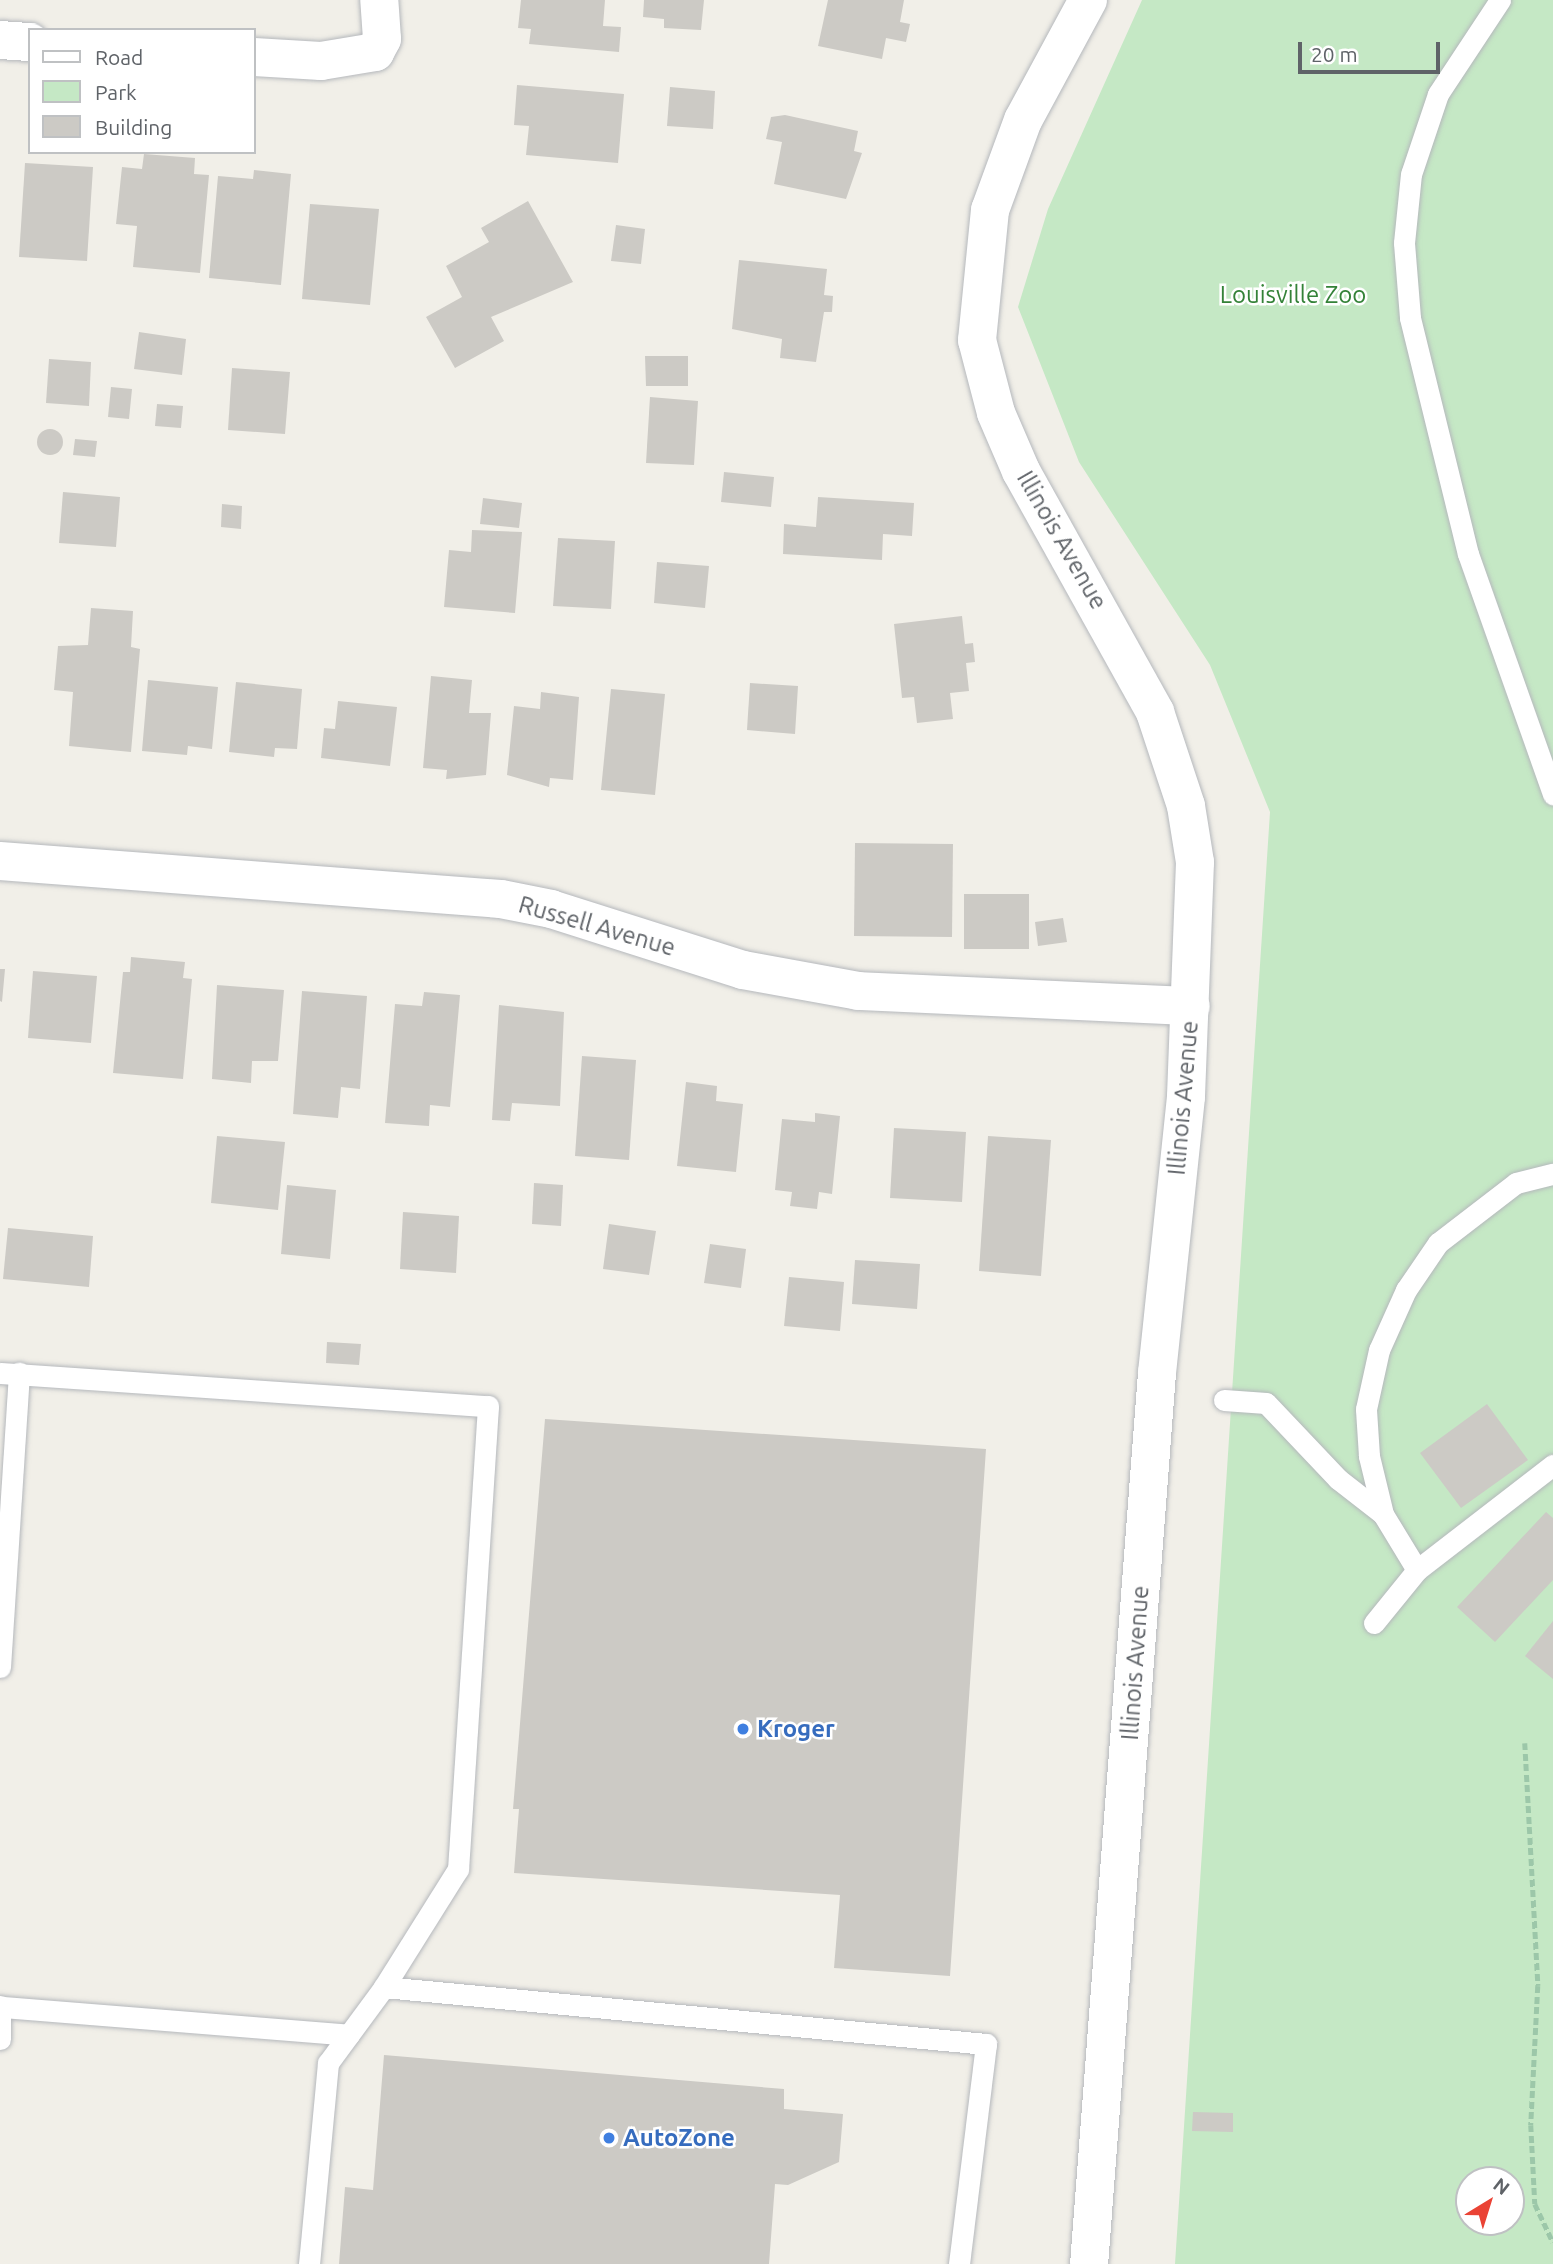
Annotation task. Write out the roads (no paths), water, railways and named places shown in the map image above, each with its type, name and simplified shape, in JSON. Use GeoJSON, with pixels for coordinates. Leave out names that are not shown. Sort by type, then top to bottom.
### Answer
{"type":"FeatureCollection","features":[{"type":"Feature","properties":{"kind":"street"},"geometry":{"type":"LineString","coordinates":[[256,57],[321,61],[375,52],[382,39],[379,0]]}},
{"type":"Feature","properties":{"kind":"street","name":"Illinois Avenue"},"geometry":{"type":"LineString","coordinates":[[1088,0],[1023,120],[990,210],[977,340],[996,413],[1021,471],[1114,630],[1172,755],[1195,862],[1191,1006],[1089,2264]]}},
{"type":"Feature","properties":{"kind":"street"},"geometry":{"type":"LineString","coordinates":[[0,40],[28,42]]}},
{"type":"Feature","properties":{"kind":"street","name":"Russell Avenue"},"geometry":{"type":"LineString","coordinates":[[0,861],[501,899],[743,970],[858,991],[1191,1006]]}},
{"type":"Feature","properties":{"kind":"lane"},"geometry":{"type":"LineString","coordinates":[[1500,0],[1438,94],[1411,174],[1407,281],[1410,318],[1468,554],[1553,794]]}},
{"type":"Feature","properties":{"kind":"lane"},"geometry":{"type":"LineString","coordinates":[[1383,1514],[1366,1409],[1379,1350],[1406,1290],[1438,1243],[1481,1206],[1516,1183],[1553,1174]]}},
{"type":"Feature","properties":{"kind":"lane"},"geometry":{"type":"LineString","coordinates":[[0,1667],[9,1373],[488,1406],[458,1869],[384,1987],[328,2063],[309,2264]]}},
{"type":"Feature","properties":{"kind":"lane"},"geometry":{"type":"LineString","coordinates":[[1224,1400],[1266,1403],[1338,1479],[1383,1514],[1417,1570]]}},
{"type":"Feature","properties":{"kind":"lane"},"geometry":{"type":"LineString","coordinates":[[1374,1623],[1417,1570],[1553,1465]]}},
{"type":"Feature","properties":{"kind":"lane"},"geometry":{"type":"LineString","coordinates":[[384,1987],[986,2044],[958,2264]]}},
{"type":"Feature","properties":{"kind":"lane"},"geometry":{"type":"LineString","coordinates":[[0,2039],[2,2006],[349,2035]]}},
{"type":"Feature","properties":{"kind":"place","name":"Kroger"},"geometry":{"type":"Point","coordinates":[743,1729]}},
{"type":"Feature","properties":{"kind":"place","name":"AutoZone"},"geometry":{"type":"Point","coordinates":[609,2138]}},
{"type":"Feature","properties":{"kind":"park label","name":"Louisville Zoo"},"geometry":{"type":"Point","coordinates":[1293,295]}}]}
